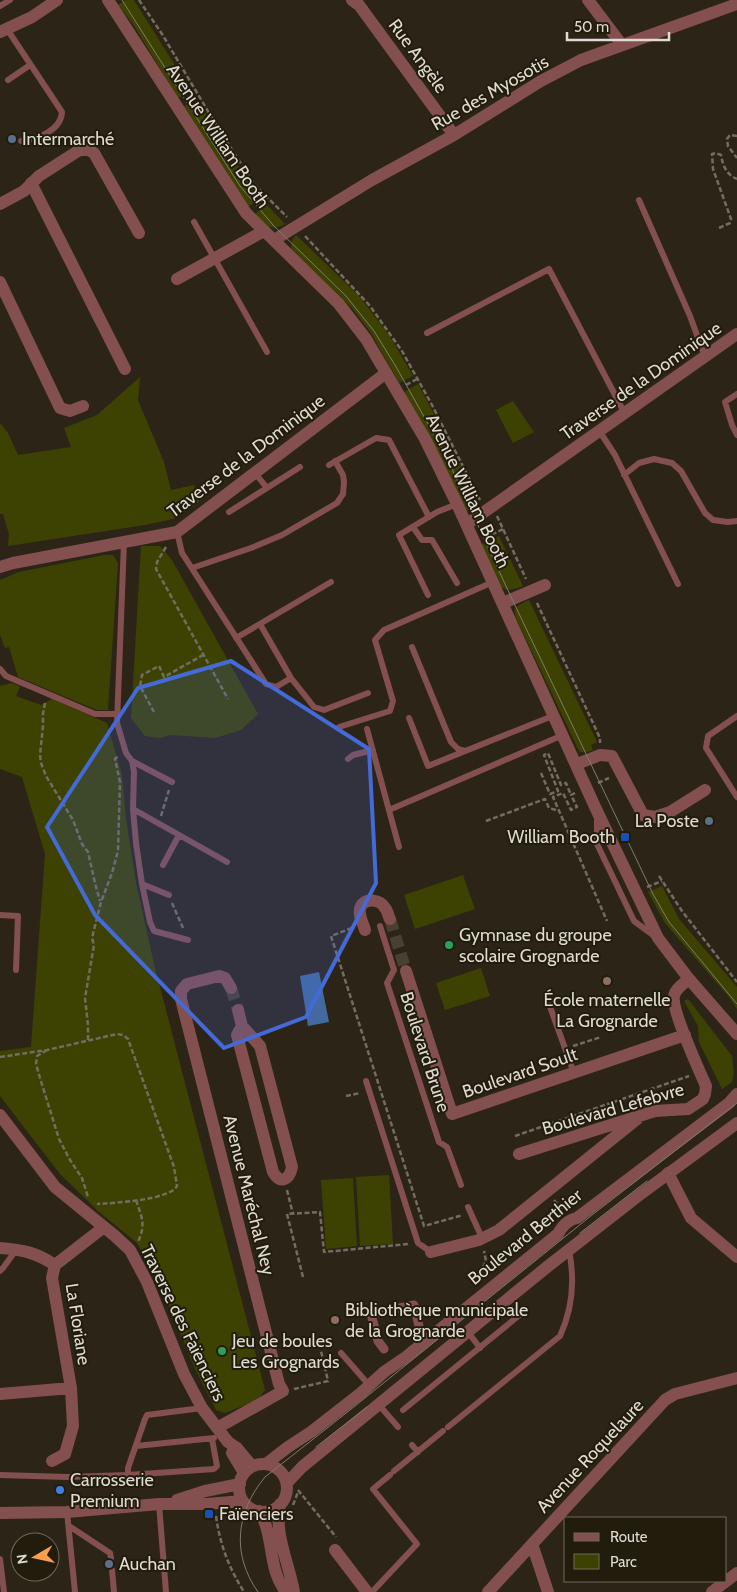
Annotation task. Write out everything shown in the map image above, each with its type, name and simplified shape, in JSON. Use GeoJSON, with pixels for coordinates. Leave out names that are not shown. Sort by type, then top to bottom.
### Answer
{"type":"FeatureCollection","features":[{"type":"Feature","properties":{"kind":"street"},"geometry":{"type":"LineString","coordinates":[[4,31],[32,17],[58,0]]}},
{"type":"Feature","properties":{"kind":"street","name":"Avenue William Booth"},"geometry":{"type":"LineString","coordinates":[[108,0],[246,213],[339,304],[366,339],[425,439],[467,524],[596,809],[658,938],[689,979],[737,1034]]}},
{"type":"Feature","properties":{"kind":"street","name":"Rue Angèle"},"geometry":{"type":"LineString","coordinates":[[352,0],[359,5],[454,135]]}},
{"type":"Feature","properties":{"kind":"street"},"geometry":{"type":"LineString","coordinates":[[588,0],[622,45]]}},
{"type":"Feature","properties":{"kind":"street","name":"Rue des Myosotis"},"geometry":{"type":"LineString","coordinates":[[177,279],[213,259],[269,236],[454,135],[541,81],[581,60],[737,4]]}},
{"type":"Feature","properties":{"kind":"street"},"geometry":{"type":"LineString","coordinates":[[0,204],[24,190],[39,176],[78,151],[87,149],[94,153],[139,233]]}},
{"type":"Feature","properties":{"kind":"street"},"geometry":{"type":"LineString","coordinates":[[31,183],[125,369]]}},
{"type":"Feature","properties":{"kind":"street"},"geometry":{"type":"LineString","coordinates":[[0,282],[60,408],[70,411],[83,406]]}},
{"type":"Feature","properties":{"kind":"street","name":"Traverse de la Dominique"},"geometry":{"type":"LineString","coordinates":[[467,524],[737,334]]}},
{"type":"Feature","properties":{"kind":"street","name":"Traverse de la Dominique"},"geometry":{"type":"LineString","coordinates":[[0,567],[177,532],[386,373]]}},
{"type":"Feature","properties":{"kind":"street"},"geometry":{"type":"LineString","coordinates":[[502,603],[545,585]]}},
{"type":"Feature","properties":{"kind":"street"},"geometry":{"type":"LineString","coordinates":[[577,764],[600,755],[612,756],[643,814],[656,817],[670,812],[705,790]]}},
{"type":"Feature","properties":{"kind":"street"},"geometry":{"type":"LineString","coordinates":[[362,928],[361,906],[366,901],[374,900],[386,908],[385,923]]}},
{"type":"Feature","properties":{"kind":"street","name":"Boulevard Soult"},"geometry":{"type":"LineString","coordinates":[[406,971],[452,1114],[684,1036]]}},
{"type":"Feature","properties":{"kind":"street","name":"Avenue Maréchal Ney"},"geometry":{"type":"LineString","coordinates":[[220,1436],[283,1391],[279,1384],[181,999],[181,991],[187,984],[219,976],[225,978],[231,988]]}},
{"type":"Feature","properties":{"kind":"street","name":"Boulevard Lefebvre"},"geometry":{"type":"LineString","coordinates":[[519,1154],[643,1114],[655,1111],[688,1109],[703,1098],[706,1086],[684,1036],[673,1004],[674,994],[689,979]]}},
{"type":"Feature","properties":{"kind":"street","name":"Avenue Maréchal Ney"},"geometry":{"type":"LineString","coordinates":[[238,1010],[242,1026],[260,1046],[292,1167],[287,1178],[281,1180],[273,1172],[238,1035],[242,1026]]}},
{"type":"Feature","properties":{"kind":"street","name":"Boulevard Berthier"},"geometry":{"type":"LineString","coordinates":[[266,1464],[312,1432],[361,1393],[388,1358],[423,1343],[558,1234],[570,1219],[577,1218],[729,1103],[737,1094]]}},
{"type":"Feature","properties":{"kind":"street"},"geometry":{"type":"LineString","coordinates":[[431,1252],[481,1238],[499,1230],[643,1114]]}},
{"type":"Feature","properties":{"kind":"street","name":"Traverse des Faïenciers"},"geometry":{"type":"LineString","coordinates":[[0,1115],[55,1187],[130,1250],[137,1260],[184,1374],[202,1408],[220,1436],[236,1448],[245,1474]]}},
{"type":"Feature","properties":{"kind":"street"},"geometry":{"type":"LineString","coordinates":[[294,1592],[283,1552],[278,1517],[286,1505],[287,1491],[293,1484],[302,1466],[568,1250],[737,1123]]}},
{"type":"Feature","properties":{"kind":"street"},"geometry":{"type":"LineString","coordinates":[[668,1173],[691,1218],[737,1257]]}},
{"type":"Feature","properties":{"kind":"street","name":"La Floriane"},"geometry":{"type":"LineString","coordinates":[[52,1460],[65,1454],[73,1426],[70,1388],[52,1278],[55,1265],[104,1227]]}},
{"type":"Feature","properties":{"kind":"street","name":"La Floriane"},"geometry":{"type":"LineString","coordinates":[[0,1248],[26,1251],[41,1256],[55,1265]]}},
{"type":"Feature","properties":{"kind":"street"},"geometry":{"type":"LineString","coordinates":[[388,1358],[378,1341],[371,1314],[414,1304],[423,1343]]}},
{"type":"Feature","properties":{"kind":"street","name":"Avenue Roquelaure"},"geometry":{"type":"LineString","coordinates":[[488,1592],[665,1400],[675,1394],[737,1378]]}},
{"type":"Feature","properties":{"kind":"street","name":"La Floriane"},"geometry":{"type":"LineString","coordinates":[[0,1394],[70,1388]]}},
{"type":"Feature","properties":{"kind":"street"},"geometry":{"type":"LineString","coordinates":[[163,1503],[205,1491],[245,1474],[258,1464],[271,1465],[293,1484]]}},
{"type":"Feature","properties":{"kind":"street"},"geometry":{"type":"LineString","coordinates":[[245,1474],[240,1492],[247,1505],[259,1511],[267,1511],[286,1505]]}},
{"type":"Feature","properties":{"kind":"street"},"geometry":{"type":"LineString","coordinates":[[0,1514],[67,1512],[163,1503],[207,1504],[243,1500]]}},
{"type":"Feature","properties":{"kind":"street"},"geometry":{"type":"LineString","coordinates":[[259,1511],[265,1519],[276,1573],[286,1592]]}},
{"type":"Feature","properties":{"kind":"street"},"geometry":{"type":"LineString","coordinates":[[532,1544],[548,1592]]}},
{"type":"Feature","properties":{"kind":"street"},"geometry":{"type":"LineString","coordinates":[[335,1550],[367,1592]]}},
{"type":"Feature","properties":{"kind":"street"},"geometry":{"type":"LineString","coordinates":[[727,1581],[737,1573]]}},
{"type":"Feature","properties":{"kind":"street"},"geometry":{"type":"LineString","coordinates":[[712,1592],[725,1582]]}},
{"type":"Feature","properties":{"kind":"lane"},"geometry":{"type":"LineString","coordinates":[[0,6],[10,0]]}},
{"type":"Feature","properties":{"kind":"lane"},"geometry":{"type":"LineString","coordinates":[[4,31],[62,112],[62,119],[58,125],[36,139],[21,141]]}},
{"type":"Feature","properties":{"kind":"lane"},"geometry":{"type":"LineString","coordinates":[[8,80],[30,65]]}},
{"type":"Feature","properties":{"kind":"lane"},"geometry":{"type":"LineString","coordinates":[[639,200],[690,316],[705,357]]}},
{"type":"Feature","properties":{"kind":"lane"},"geometry":{"type":"LineString","coordinates":[[194,222],[213,259],[267,352]]}},
{"type":"Feature","properties":{"kind":"lane"},"geometry":{"type":"LineString","coordinates":[[427,333],[549,269],[625,414]]}},
{"type":"Feature","properties":{"kind":"lane"},"geometry":{"type":"LineString","coordinates":[[737,394],[725,402],[737,435]]}},
{"type":"Feature","properties":{"kind":"lane"},"geometry":{"type":"LineString","coordinates":[[600,432],[615,456],[678,584]]}},
{"type":"Feature","properties":{"kind":"lane"},"geometry":{"type":"LineString","coordinates":[[192,568],[251,548],[282,535],[337,504],[342,494],[344,475],[332,463],[376,438],[389,440],[429,517]]}},
{"type":"Feature","properties":{"kind":"lane"},"geometry":{"type":"LineString","coordinates":[[624,475],[639,463],[654,459],[672,463],[681,471],[705,513],[713,520],[737,521]]}},
{"type":"Feature","properties":{"kind":"lane"},"geometry":{"type":"LineString","coordinates":[[229,512],[300,467]]}},
{"type":"Feature","properties":{"kind":"lane"},"geometry":{"type":"LineString","coordinates":[[255,473],[267,488]]}},
{"type":"Feature","properties":{"kind":"lane"},"geometry":{"type":"LineString","coordinates":[[428,596],[399,535],[429,517],[457,504]]}},
{"type":"Feature","properties":{"kind":"lane"},"geometry":{"type":"LineString","coordinates":[[413,527],[422,540],[432,540],[457,583]]}},
{"type":"Feature","properties":{"kind":"lane"},"geometry":{"type":"LineString","coordinates":[[177,532],[182,553],[266,684],[276,686],[291,678]]}},
{"type":"Feature","properties":{"kind":"lane"},"geometry":{"type":"LineString","coordinates":[[124,542],[117,723],[125,751],[132,761],[134,772],[133,809],[142,884],[150,922],[154,931],[188,940]]}},
{"type":"Feature","properties":{"kind":"lane"},"geometry":{"type":"LineString","coordinates":[[236,638],[331,582]]}},
{"type":"Feature","properties":{"kind":"lane"},"geometry":{"type":"LineString","coordinates":[[339,727],[390,711],[393,701],[375,640],[384,630],[493,582]]}},
{"type":"Feature","properties":{"kind":"lane"},"geometry":{"type":"LineString","coordinates":[[260,624],[291,678],[314,707],[324,710],[368,694]]}},
{"type":"Feature","properties":{"kind":"lane"},"geometry":{"type":"LineString","coordinates":[[412,646],[452,742],[458,749],[465,751]]}},
{"type":"Feature","properties":{"kind":"lane"},"geometry":{"type":"LineString","coordinates":[[0,669],[6,676],[95,714],[117,714]]}},
{"type":"Feature","properties":{"kind":"lane"},"geometry":{"type":"LineString","coordinates":[[408,718],[428,766],[555,715]]}},
{"type":"Feature","properties":{"kind":"lane"},"geometry":{"type":"LineString","coordinates":[[737,716],[708,736],[706,748],[737,797]]}},
{"type":"Feature","properties":{"kind":"lane"},"geometry":{"type":"LineString","coordinates":[[367,729],[399,847]]}},
{"type":"Feature","properties":{"kind":"lane"},"geometry":{"type":"LineString","coordinates":[[389,810],[564,735]]}},
{"type":"Feature","properties":{"kind":"lane"},"geometry":{"type":"LineString","coordinates":[[348,759],[353,755],[373,750]]}},
{"type":"Feature","properties":{"kind":"lane"},"geometry":{"type":"LineString","coordinates":[[132,761],[172,782]]}},
{"type":"Feature","properties":{"kind":"lane"},"geometry":{"type":"LineString","coordinates":[[133,809],[227,862]]}},
{"type":"Feature","properties":{"kind":"lane"},"geometry":{"type":"LineString","coordinates":[[163,865],[179,835]]}},
{"type":"Feature","properties":{"kind":"lane"},"geometry":{"type":"LineString","coordinates":[[142,884],[169,895]]}},
{"type":"Feature","properties":{"kind":"lane"},"geometry":{"type":"LineString","coordinates":[[0,914],[18,916],[16,970]]}},
{"type":"Feature","properties":{"kind":"lane","name":"Boulevard Brune"},"geometry":{"type":"LineString","coordinates":[[385,923],[394,970],[387,983],[439,1142],[447,1147],[461,1185]]}},
{"type":"Feature","properties":{"kind":"lane"},"geometry":{"type":"LineString","coordinates":[[550,1004],[574,1073]]}},
{"type":"Feature","properties":{"kind":"lane"},"geometry":{"type":"LineString","coordinates":[[366,1081],[418,1243],[431,1252]]}},
{"type":"Feature","properties":{"kind":"lane"},"geometry":{"type":"LineString","coordinates":[[469,1210],[481,1238]]}},
{"type":"Feature","properties":{"kind":"lane"},"geometry":{"type":"LineString","coordinates":[[0,1271],[16,1250]]}},
{"type":"Feature","properties":{"kind":"lane"},"geometry":{"type":"LineString","coordinates":[[372,1592],[417,1544],[373,1490],[560,1336],[567,1320],[572,1300],[571,1264],[568,1250]]}},
{"type":"Feature","properties":{"kind":"lane"},"geometry":{"type":"LineString","coordinates":[[404,1410],[522,1314]]}},
{"type":"Feature","properties":{"kind":"lane"},"geometry":{"type":"LineString","coordinates":[[468,1332],[480,1348]]}},
{"type":"Feature","properties":{"kind":"lane"},"geometry":{"type":"LineString","coordinates":[[341,1353],[369,1385]]}},
{"type":"Feature","properties":{"kind":"lane"},"geometry":{"type":"LineString","coordinates":[[379,1405],[398,1427]]}},
{"type":"Feature","properties":{"kind":"lane"},"geometry":{"type":"LineString","coordinates":[[128,1475],[128,1468],[147,1415],[202,1408]]}},
{"type":"Feature","properties":{"kind":"lane"},"geometry":{"type":"LineString","coordinates":[[0,1474],[68,1477],[214,1469],[217,1466],[220,1436],[136,1446]]}},
{"type":"Feature","properties":{"kind":"lane"},"geometry":{"type":"LineString","coordinates":[[412,1445],[418,1452]]}},
{"type":"Feature","properties":{"kind":"lane"},"geometry":{"type":"LineString","coordinates":[[163,1503],[166,1592]]}},
{"type":"Feature","properties":{"kind":"lane"},"geometry":{"type":"LineString","coordinates":[[67,1512],[75,1592]]}},
{"type":"Feature","properties":{"kind":"lane"},"geometry":{"type":"LineString","coordinates":[[69,1526],[110,1553],[111,1558]]}},
{"type":"Feature","properties":{"kind":"lane"},"geometry":{"type":"LineString","coordinates":[[0,1559],[4,1592]]}},
{"type":"Feature","properties":{"kind":"lane"},"geometry":{"type":"LineString","coordinates":[[112,1570],[114,1592]]}},
{"type":"Feature","properties":{"kind":"path"},"geometry":{"type":"LineString","coordinates":[[737,136],[730,135],[727,139],[728,146],[737,158]]}},
{"type":"Feature","properties":{"kind":"path"},"geometry":{"type":"LineString","coordinates":[[719,228],[730,223],[732,219],[713,169],[712,154],[716,153],[721,156],[724,167],[731,176],[737,178]]}},
{"type":"Feature","properties":{"kind":"path"},"geometry":{"type":"LineString","coordinates":[[475,542],[503,529]]}},
{"type":"Feature","properties":{"kind":"path"},"geometry":{"type":"LineString","coordinates":[[166,546],[157,562],[156,569],[228,699]]}},
{"type":"Feature","properties":{"kind":"path"},"geometry":{"type":"LineString","coordinates":[[154,712],[140,686],[142,675],[159,666],[164,677],[203,656]]}},
{"type":"Feature","properties":{"kind":"path"},"geometry":{"type":"LineString","coordinates":[[48,694],[43,714],[41,763],[46,776],[73,820],[82,844],[88,852],[101,902]]}},
{"type":"Feature","properties":{"kind":"path"},"geometry":{"type":"LineString","coordinates":[[88,1041],[85,998],[94,945],[92,938],[101,902],[118,851],[120,782],[115,759],[125,751]]}},
{"type":"Feature","properties":{"kind":"path"},"geometry":{"type":"LineString","coordinates":[[541,773],[550,794],[558,791],[544,755],[548,753],[561,785],[566,783],[571,795]]}},
{"type":"Feature","properties":{"kind":"path"},"geometry":{"type":"LineString","coordinates":[[158,823],[172,782]]}},
{"type":"Feature","properties":{"kind":"path"},"geometry":{"type":"LineString","coordinates":[[571,810],[563,793],[553,797],[607,920]]}},
{"type":"Feature","properties":{"kind":"path"},"geometry":{"type":"LineString","coordinates":[[486,821],[545,799],[549,808],[559,811]]}},
{"type":"Feature","properties":{"kind":"path"},"geometry":{"type":"LineString","coordinates":[[659,876],[682,911],[737,982]]}},
{"type":"Feature","properties":{"kind":"path"},"geometry":{"type":"LineString","coordinates":[[169,895],[188,940]]}},
{"type":"Feature","properties":{"kind":"path"},"geometry":{"type":"LineString","coordinates":[[362,928],[331,936],[424,1226],[469,1210]]}},
{"type":"Feature","properties":{"kind":"path"},"geometry":{"type":"LineString","coordinates":[[0,1056],[47,1050],[117,1034],[123,1035],[128,1039],[174,1167],[177,1186],[173,1192],[116,1203],[92,1203],[82,1178],[59,1139],[45,1097],[36,1064],[37,1056],[47,1050]]}},
{"type":"Feature","properties":{"kind":"path"},"geometry":{"type":"LineString","coordinates":[[515,1136],[700,1072]]}},
{"type":"Feature","properties":{"kind":"path"},"geometry":{"type":"LineString","coordinates":[[346,1096],[369,1090]]}},
{"type":"Feature","properties":{"kind":"path"},"geometry":{"type":"LineString","coordinates":[[284,1179],[293,1214]]}},
{"type":"Feature","properties":{"kind":"path"},"geometry":{"type":"LineString","coordinates":[[553,1198],[566,1214]]}},
{"type":"Feature","properties":{"kind":"path"},"geometry":{"type":"LineString","coordinates":[[130,1250],[137,1243],[142,1233],[144,1222],[136,1200]]}},
{"type":"Feature","properties":{"kind":"path"},"geometry":{"type":"LineString","coordinates":[[303,1277],[287,1214],[320,1212],[324,1252],[418,1243]]}},
{"type":"Feature","properties":{"kind":"path"},"geometry":{"type":"LineString","coordinates":[[481,1238],[486,1261],[479,1275],[481,1282]]}},
{"type":"Feature","properties":{"kind":"path"},"geometry":{"type":"LineString","coordinates":[[308,1386],[328,1381],[321,1350]]}},
{"type":"Feature","properties":{"kind":"path"},"geometry":{"type":"LineString","coordinates":[[293,1484],[342,1545],[335,1550]]}},
{"type":"Feature","properties":{"kind":"path"},"geometry":{"type":"LineString","coordinates":[[286,1505],[298,1490]]}},
{"type":"Feature","properties":{"kind":"path"},"geometry":{"type":"LineString","coordinates":[[216,1512],[222,1549],[232,1573],[244,1592]]}},
{"type":"Feature","properties":{"kind":"highlighted area"},"geometry":{"type":"Polygon","coordinates":[[[231,661],[369,749],[376,883],[306,1017],[224,1048],[95,915],[47,827],[138,688],[231,661]]]}},
{"type":"Feature","properties":{"kind":"green space"},"geometry":{"type":"Polygon","coordinates":[[[125,0],[134,0],[191,91],[178,98],[133,24],[118,5],[125,0]]]}},
{"type":"Feature","properties":{"kind":"green space"},"geometry":{"type":"Polygon","coordinates":[[[197,99],[260,198],[248,207],[184,106],[197,99]]]}},
{"type":"Feature","properties":{"kind":"green space"},"geometry":{"type":"Polygon","coordinates":[[[266,204],[285,224],[275,228],[268,226],[255,214],[266,204]]]}},
{"type":"Feature","properties":{"kind":"green space"},"geometry":{"type":"Polygon","coordinates":[[[296,235],[359,296],[389,335],[413,376],[399,383],[371,333],[352,308],[292,250],[291,245],[296,235]]]}},
{"type":"Feature","properties":{"kind":"green space"},"geometry":{"type":"Polygon","coordinates":[[[140,377],[138,400],[164,462],[171,490],[194,485],[199,502],[173,519],[8,546],[9,534],[3,514],[0,514],[0,423],[8,433],[18,455],[71,447],[64,428],[97,415],[140,377]]]}},
{"type":"Feature","properties":{"kind":"green space"},"geometry":{"type":"Polygon","coordinates":[[[418,384],[452,448],[481,510],[471,512],[465,509],[404,392],[418,384]]]}},
{"type":"Feature","properties":{"kind":"green space"},"geometry":{"type":"Polygon","coordinates":[[[513,401],[534,432],[513,443],[496,410],[513,401]]]}},
{"type":"Feature","properties":{"kind":"green space"},"geometry":{"type":"Polygon","coordinates":[[[499,536],[523,586],[509,590],[501,587],[480,545],[499,536]]]}},
{"type":"Feature","properties":{"kind":"green space"},"geometry":{"type":"Polygon","coordinates":[[[141,546],[160,546],[172,560],[258,714],[241,730],[215,738],[171,735],[159,738],[145,736],[131,718],[141,546]]]}},
{"type":"Feature","properties":{"kind":"green space"},"geometry":{"type":"Polygon","coordinates":[[[104,555],[113,555],[118,563],[108,710],[97,710],[18,677],[9,647],[5,648],[0,635],[0,580],[19,572],[104,555]]]}},
{"type":"Feature","properties":{"kind":"green space"},"geometry":{"type":"Polygon","coordinates":[[[529,600],[597,742],[591,745],[593,750],[580,752],[578,749],[516,618],[514,610],[529,600]]]}},
{"type":"Feature","properties":{"kind":"green space"},"geometry":{"type":"Polygon","coordinates":[[[12,683],[20,686],[16,696],[41,705],[52,699],[107,723],[122,775],[126,819],[136,883],[154,964],[265,1390],[258,1400],[225,1413],[216,1410],[196,1371],[155,1273],[137,1243],[98,1211],[60,1174],[0,1096],[0,1051],[31,1047],[45,854],[22,777],[0,769],[0,686],[12,683]]]}},
{"type":"Feature","properties":{"kind":"green space"},"geometry":{"type":"Polygon","coordinates":[[[463,875],[475,909],[415,929],[404,895],[463,875]]]}},
{"type":"Feature","properties":{"kind":"green space"},"geometry":{"type":"Polygon","coordinates":[[[662,886],[679,919],[737,987],[737,1009],[729,997],[665,923],[648,892],[662,886]]]}},
{"type":"Feature","properties":{"kind":"green space"},"geometry":{"type":"Polygon","coordinates":[[[481,968],[490,996],[445,1010],[436,983],[481,968]]]}},
{"type":"Feature","properties":{"kind":"green space"},"geometry":{"type":"Polygon","coordinates":[[[688,999],[732,1056],[734,1074],[732,1082],[722,1089],[699,1042],[698,1026],[684,1001],[688,999]]]}},
{"type":"Feature","properties":{"kind":"green space"},"geometry":{"type":"Polygon","coordinates":[[[389,1175],[393,1244],[360,1246],[356,1177],[389,1175]]]}},
{"type":"Feature","properties":{"kind":"green space"},"geometry":{"type":"Polygon","coordinates":[[[353,1178],[357,1246],[326,1249],[321,1180],[353,1178]]]}},
{"type":"Feature","properties":{"kind":"water"},"geometry":{"type":"Polygon","coordinates":[[[319,972],[329,1022],[308,1026],[300,976],[319,972]]]}},
{"type":"Feature","properties":{"kind":"tunnel"},"geometry":{"type":"LineString","coordinates":[[390,919],[406,971]]}},
{"type":"Feature","properties":{"kind":"tunnel"},"geometry":{"type":"LineString","coordinates":[[231,988],[238,1010]]}},
{"type":"Feature","properties":{"kind":"tram line"},"geometry":{"type":"LineString","coordinates":[[122,0],[240,186],[273,225],[346,296],[374,331],[395,365],[445,454],[653,894],[669,922],[737,1004]]}},
{"type":"Feature","properties":{"kind":"tram line"},"geometry":{"type":"LineString","coordinates":[[258,1592],[249,1578],[244,1563],[241,1533],[248,1504],[255,1490],[265,1477],[592,1215],[737,1103]]}},
{"type":"Feature","properties":{"kind":"tram line"},"geometry":{"type":"LineString","coordinates":[[580,1233],[647,1181]]}},
{"type":"Feature","properties":{"kind":"tram line"},"geometry":{"type":"LineString","coordinates":[[316,1447],[367,1407]]}},
{"type":"Feature","properties":{"kind":"place","name":"Intermarché"},"geometry":{"type":"Point","coordinates":[12,139]}},
{"type":"Feature","properties":{"kind":"place","name":"La Poste"},"geometry":{"type":"Point","coordinates":[709,821]}},
{"type":"Feature","properties":{"kind":"place","name":"William Booth"},"geometry":{"type":"Point","coordinates":[625,837]}},
{"type":"Feature","properties":{"kind":"place","name":"Gymnase du groupe scolaire Grognarde"},"geometry":{"type":"Point","coordinates":[449,945]}},
{"type":"Feature","properties":{"kind":"place","name":"École maternelle La Grognarde"},"geometry":{"type":"Point","coordinates":[607,981]}},
{"type":"Feature","properties":{"kind":"place","name":"Bibliothèque municipale de la Grognarde"},"geometry":{"type":"Point","coordinates":[335,1320]}},
{"type":"Feature","properties":{"kind":"place","name":"Jeu de boules Les Grognards"},"geometry":{"type":"Point","coordinates":[222,1351]}},
{"type":"Feature","properties":{"kind":"place","name":"Carrosserie Premium"},"geometry":{"type":"Point","coordinates":[60,1490]}},
{"type":"Feature","properties":{"kind":"place","name":"Faïenciers"},"geometry":{"type":"Point","coordinates":[209,1514]}},
{"type":"Feature","properties":{"kind":"place","name":"Auchan"},"geometry":{"type":"Point","coordinates":[109,1564]}}]}
